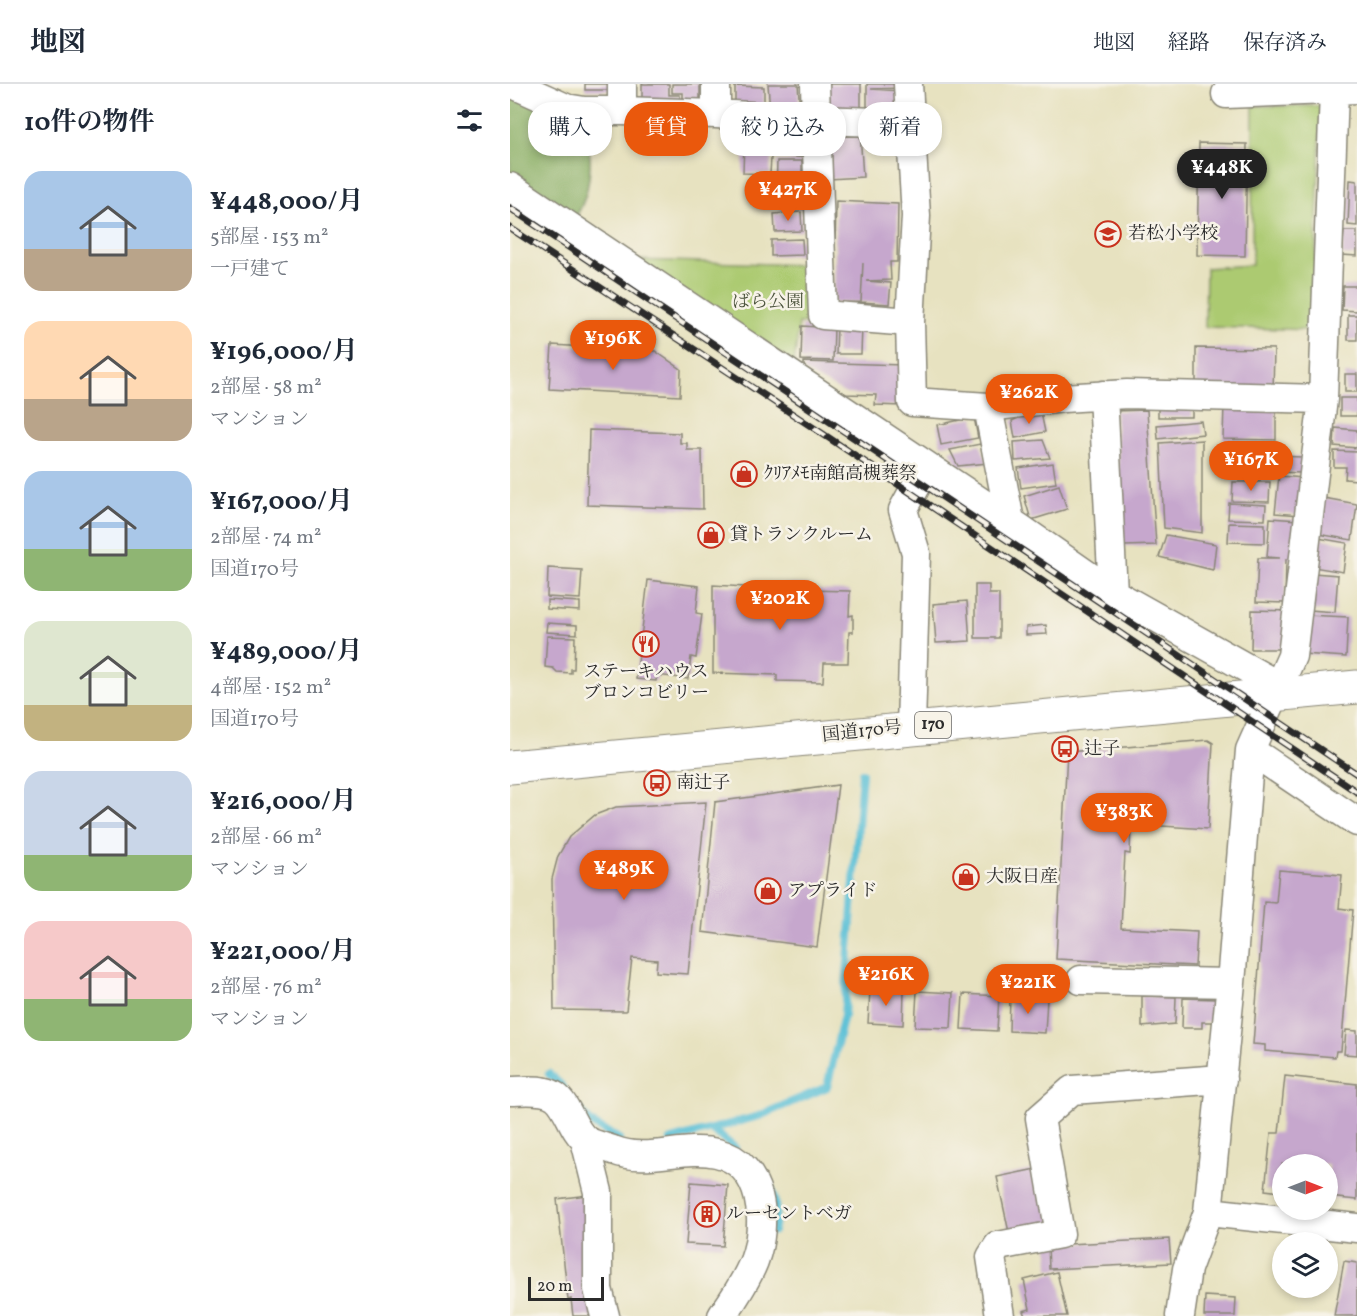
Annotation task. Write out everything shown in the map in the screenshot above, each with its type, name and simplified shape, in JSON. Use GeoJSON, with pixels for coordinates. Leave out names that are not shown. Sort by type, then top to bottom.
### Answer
{"type":"FeatureCollection","features":[{"type":"Feature","properties":{"kind":"highway","name":"国道170号"},"geometry":{"type":"LineString","coordinates":[[510,767],[1275,690],[1357,687]]}},
{"type":"Feature","properties":{"kind":"street"},"geometry":{"type":"LineString","coordinates":[[513,84],[567,108],[584,111],[622,97],[720,114]]}},
{"type":"Feature","properties":{"kind":"street"},"geometry":{"type":"LineString","coordinates":[[716,84],[716,114]]}},
{"type":"Feature","properties":{"kind":"street"},"geometry":{"type":"LineString","coordinates":[[815,84],[816,102]]}},
{"type":"Feature","properties":{"kind":"street"},"geometry":{"type":"LineString","coordinates":[[908,84],[908,102]]}},
{"type":"Feature","properties":{"kind":"street"},"geometry":{"type":"LineString","coordinates":[[1180,1316],[1187,1269],[1208,1212],[1231,983],[1250,750],[1292,656],[1323,399],[1346,90],[1276,88],[1226,94]]}},
{"type":"Feature","properties":{"kind":"street"},"geometry":{"type":"LineString","coordinates":[[817,156],[823,315],[910,322]]}},
{"type":"Feature","properties":{"kind":"street"},"geometry":{"type":"LineString","coordinates":[[891,442],[912,402],[910,322],[916,216],[911,156]]}},
{"type":"Feature","properties":{"kind":"street"},"geometry":{"type":"LineString","coordinates":[[510,187],[1010,521],[1113,593],[1275,690]]}},
{"type":"Feature","properties":{"kind":"street"},"geometry":{"type":"LineString","coordinates":[[912,402],[988,407],[1103,396],[1323,399]]}},
{"type":"Feature","properties":{"kind":"street"},"geometry":{"type":"LineString","coordinates":[[1103,396],[1113,593]]}},
{"type":"Feature","properties":{"kind":"street"},"geometry":{"type":"LineString","coordinates":[[988,407],[1010,521]]}},
{"type":"Feature","properties":{"kind":"street"},"geometry":{"type":"LineString","coordinates":[[911,727],[916,553],[903,510],[927,466]]}},
{"type":"Feature","properties":{"kind":"street"},"geometry":{"type":"LineString","coordinates":[[1250,750],[1357,822]]}},
{"type":"Feature","properties":{"kind":"street"},"geometry":{"type":"LineString","coordinates":[[1081,980],[1231,983]]}},
{"type":"Feature","properties":{"kind":"street"},"geometry":{"type":"LineString","coordinates":[[1000,1316],[991,1257],[998,1246],[1060,1234],[1040,1118],[1072,1090],[1222,1079]]}},
{"type":"Feature","properties":{"kind":"street"},"geometry":{"type":"LineString","coordinates":[[510,1091],[543,1091],[556,1096],[585,1140],[598,1192],[598,1289],[604,1316]]}},
{"type":"Feature","properties":{"kind":"street"},"geometry":{"type":"LineString","coordinates":[[585,1140],[618,1153],[648,1157],[717,1153],[729,1157],[749,1174],[759,1197],[759,1242],[749,1274],[722,1316]]}},
{"type":"Feature","properties":{"kind":"street"},"geometry":{"type":"LineString","coordinates":[[1208,1212],[1357,1228]]}},
{"type":"Feature","properties":{"kind":"green space"},"geometry":{"type":"Polygon","coordinates":[[[510,93],[531,102],[528,102],[528,156],[590,156],[590,160],[584,200],[572,222],[510,175],[510,93]]]}},
{"type":"Feature","properties":{"kind":"green space"},"geometry":{"type":"Polygon","coordinates":[[[1253,106],[1321,106],[1313,330],[1205,327],[1206,268],[1252,265],[1253,106]]]}},
{"type":"Feature","properties":{"kind":"green space","name":"ばら公園"},"geometry":{"type":"Polygon","coordinates":[[[635,260],[809,265],[811,323],[799,324],[794,364],[635,260]]]}},
{"type":"Feature","properties":{"kind":"building"},"geometry":{"type":"Polygon","coordinates":[[[585,84],[612,84],[612,90],[585,90],[585,84]]]}},
{"type":"Feature","properties":{"kind":"building"},"geometry":{"type":"Polygon","coordinates":[[[642,84],[669,84],[669,95],[680,95],[680,102],[642,102],[642,84]]]}},
{"type":"Feature","properties":{"kind":"building"},"geometry":{"type":"Polygon","coordinates":[[[672,84],[700,84],[700,101],[683,101],[683,93],[672,93],[672,84]]]}},
{"type":"Feature","properties":{"kind":"building"},"geometry":{"type":"Polygon","coordinates":[[[768,84],[798,84],[799,102],[769,102],[768,84]]]}},
{"type":"Feature","properties":{"kind":"building"},"geometry":{"type":"Polygon","coordinates":[[[827,84],[861,84],[858,114],[846,114],[846,102],[827,102],[827,84]]]}},
{"type":"Feature","properties":{"kind":"building"},"geometry":{"type":"Polygon","coordinates":[[[867,84],[901,84],[901,88],[871,89],[900,91],[900,102],[867,102],[867,84]]]}},
{"type":"Feature","properties":{"kind":"building"},"geometry":{"type":"Polygon","coordinates":[[[735,86],[764,87],[764,102],[735,102],[735,86]]]}},
{"type":"Feature","properties":{"kind":"building"},"geometry":{"type":"Polygon","coordinates":[[[858,132],[858,156],[862,156],[863,177],[829,179],[827,156],[846,156],[846,133],[858,132]]]}},
{"type":"Feature","properties":{"kind":"building"},"geometry":{"type":"Polygon","coordinates":[[[1199,143],[1247,144],[1245,256],[1197,255],[1199,143]]]}},
{"type":"Feature","properties":{"kind":"building"},"geometry":{"type":"Polygon","coordinates":[[[744,156],[771,156],[770,174],[743,173],[744,156]]]}},
{"type":"Feature","properties":{"kind":"building"},"geometry":{"type":"Polygon","coordinates":[[[777,161],[802,161],[802,192],[776,192],[777,161]]]}},
{"type":"Feature","properties":{"kind":"building"},"geometry":{"type":"Polygon","coordinates":[[[1350,180],[1357,181],[1357,226],[1348,225],[1350,180]]]}},
{"type":"Feature","properties":{"kind":"building"},"geometry":{"type":"Polygon","coordinates":[[[780,196],[802,196],[802,209],[780,209],[780,196]]]}},
{"type":"Feature","properties":{"kind":"building"},"geometry":{"type":"Polygon","coordinates":[[[836,201],[898,204],[897,262],[890,262],[891,280],[866,281],[891,283],[889,304],[834,303],[836,201]]]}},
{"type":"Feature","properties":{"kind":"building"},"geometry":{"type":"Polygon","coordinates":[[[801,212],[802,231],[775,232],[774,214],[801,212]]]}},
{"type":"Feature","properties":{"kind":"building"},"geometry":{"type":"Polygon","coordinates":[[[1344,231],[1357,231],[1357,256],[1342,255],[1344,231]]]}},
{"type":"Feature","properties":{"kind":"building"},"geometry":{"type":"Polygon","coordinates":[[[802,239],[803,255],[771,256],[771,240],[802,239]]]}},
{"type":"Feature","properties":{"kind":"building"},"geometry":{"type":"Polygon","coordinates":[[[1343,286],[1357,286],[1357,311],[1342,310],[1343,286]]]}},
{"type":"Feature","properties":{"kind":"building"},"geometry":{"type":"Polygon","coordinates":[[[1348,315],[1357,315],[1357,340],[1348,340],[1348,315]]]}},
{"type":"Feature","properties":{"kind":"building"},"geometry":{"type":"Polygon","coordinates":[[[802,326],[834,328],[833,361],[801,360],[802,326]]]}},
{"type":"Feature","properties":{"kind":"building"},"geometry":{"type":"Polygon","coordinates":[[[837,326],[862,327],[861,354],[836,354],[837,326]]]}},
{"type":"Feature","properties":{"kind":"building"},"geometry":{"type":"Polygon","coordinates":[[[552,345],[655,351],[681,369],[680,396],[549,389],[552,345]]]}},
{"type":"Feature","properties":{"kind":"building"},"geometry":{"type":"Polygon","coordinates":[[[1196,348],[1274,349],[1273,393],[1196,392],[1196,348]]]}},
{"type":"Feature","properties":{"kind":"building"},"geometry":{"type":"Polygon","coordinates":[[[804,362],[903,365],[902,406],[875,405],[876,395],[846,394],[804,371],[804,362]]]}},
{"type":"Feature","properties":{"kind":"building"},"geometry":{"type":"Polygon","coordinates":[[[1345,374],[1357,374],[1357,392],[1345,392],[1345,374]]]}},
{"type":"Feature","properties":{"kind":"building"},"geometry":{"type":"Polygon","coordinates":[[[1340,398],[1357,398],[1357,416],[1340,416],[1340,398]]]}},
{"type":"Feature","properties":{"kind":"building"},"geometry":{"type":"Polygon","coordinates":[[[1224,404],[1276,405],[1276,440],[1223,439],[1224,404]]]}},
{"type":"Feature","properties":{"kind":"building"},"geometry":{"type":"Polygon","coordinates":[[[1158,406],[1192,406],[1192,417],[1158,417],[1158,406]]]}},
{"type":"Feature","properties":{"kind":"building"},"geometry":{"type":"Polygon","coordinates":[[[1040,408],[1045,432],[1015,438],[1012,421],[1040,408]]]}},
{"type":"Feature","properties":{"kind":"building"},"geometry":{"type":"Polygon","coordinates":[[[1147,410],[1156,545],[1124,546],[1115,411],[1147,410]]]}},
{"type":"Feature","properties":{"kind":"building"},"geometry":{"type":"Polygon","coordinates":[[[974,417],[978,438],[941,445],[937,425],[974,417]]]}},
{"type":"Feature","properties":{"kind":"building"},"geometry":{"type":"Polygon","coordinates":[[[1201,421],[1203,434],[1158,439],[1157,425],[1201,421]]]}},
{"type":"Feature","properties":{"kind":"building"},"geometry":{"type":"Polygon","coordinates":[[[1335,428],[1357,430],[1357,448],[1334,446],[1335,428]]]}},
{"type":"Feature","properties":{"kind":"building"},"geometry":{"type":"Polygon","coordinates":[[[589,430],[680,433],[680,443],[687,443],[687,450],[702,450],[703,509],[587,505],[589,430]]]}},
{"type":"Feature","properties":{"kind":"building"},"geometry":{"type":"Polygon","coordinates":[[[1043,440],[1050,458],[1015,461],[1014,442],[1043,440]]]}},
{"type":"Feature","properties":{"kind":"building"},"geometry":{"type":"Polygon","coordinates":[[[1202,440],[1202,533],[1164,528],[1160,443],[1202,440]]]}},
{"type":"Feature","properties":{"kind":"building"},"geometry":{"type":"Polygon","coordinates":[[[1229,442],[1272,443],[1271,479],[1229,478],[1229,442]]]}},
{"type":"Feature","properties":{"kind":"building"},"geometry":{"type":"Polygon","coordinates":[[[980,444],[988,463],[958,466],[950,450],[980,444]]]}},
{"type":"Feature","properties":{"kind":"building"},"geometry":{"type":"Polygon","coordinates":[[[1334,451],[1357,452],[1357,480],[1345,479],[1346,467],[1334,467],[1334,451]]]}},
{"type":"Feature","properties":{"kind":"building"},"geometry":{"type":"Polygon","coordinates":[[[1276,456],[1302,457],[1302,473],[1275,472],[1276,456]]]}},
{"type":"Feature","properties":{"kind":"building"},"geometry":{"type":"Polygon","coordinates":[[[1053,463],[1056,483],[1021,488],[1018,468],[1053,463]]]}},
{"type":"Feature","properties":{"kind":"building"},"geometry":{"type":"Polygon","coordinates":[[[1279,476],[1304,478],[1300,515],[1275,513],[1279,476]]]}},
{"type":"Feature","properties":{"kind":"building"},"geometry":{"type":"Polygon","coordinates":[[[1233,482],[1270,482],[1269,502],[1232,501],[1233,482]]]}},
{"type":"Feature","properties":{"kind":"building"},"geometry":{"type":"Polygon","coordinates":[[[1059,485],[1067,509],[1031,520],[1024,496],[1059,485]]]}},
{"type":"Feature","properties":{"kind":"building"},"geometry":{"type":"Polygon","coordinates":[[[1324,498],[1357,504],[1352,540],[1318,534],[1324,498]]]}},
{"type":"Feature","properties":{"kind":"building"},"geometry":{"type":"Polygon","coordinates":[[[1229,503],[1266,505],[1265,520],[1228,519],[1229,503]]]}},
{"type":"Feature","properties":{"kind":"building"},"geometry":{"type":"Polygon","coordinates":[[[1270,518],[1298,520],[1295,559],[1286,559],[1285,603],[1256,602],[1258,558],[1280,558],[1267,557],[1270,518]]]}},
{"type":"Feature","properties":{"kind":"building"},"geometry":{"type":"Polygon","coordinates":[[[1229,523],[1265,524],[1265,543],[1228,542],[1229,523]]]}},
{"type":"Feature","properties":{"kind":"building"},"geometry":{"type":"Polygon","coordinates":[[[1166,535],[1216,544],[1213,570],[1159,557],[1166,535]]]}},
{"type":"Feature","properties":{"kind":"building"},"geometry":{"type":"Polygon","coordinates":[[[1318,538],[1347,543],[1343,572],[1313,567],[1318,538]]]}},
{"type":"Feature","properties":{"kind":"building"},"geometry":{"type":"Polygon","coordinates":[[[548,568],[582,570],[580,599],[547,597],[548,568]]]}},
{"type":"Feature","properties":{"kind":"building"},"geometry":{"type":"Polygon","coordinates":[[[1313,573],[1338,575],[1335,612],[1310,610],[1313,573]]]}},
{"type":"Feature","properties":{"kind":"building"},"geometry":{"type":"Polygon","coordinates":[[[648,580],[699,586],[696,613],[702,614],[696,658],[691,657],[688,679],[657,675],[656,681],[636,679],[648,580]]]}},
{"type":"Feature","properties":{"kind":"building"},"geometry":{"type":"Polygon","coordinates":[[[762,584],[809,585],[807,590],[850,591],[849,616],[853,615],[853,632],[849,632],[848,663],[824,663],[823,682],[777,681],[777,675],[713,673],[713,585],[762,588],[762,584]]]}},
{"type":"Feature","properties":{"kind":"building"},"geometry":{"type":"Polygon","coordinates":[[[975,585],[989,585],[989,594],[999,594],[999,638],[975,638],[975,585]]]}},
{"type":"Feature","properties":{"kind":"building"},"geometry":{"type":"Polygon","coordinates":[[[547,600],[580,602],[580,611],[547,609],[547,600]]]}},
{"type":"Feature","properties":{"kind":"building"},"geometry":{"type":"Polygon","coordinates":[[[967,601],[970,641],[936,643],[933,604],[967,601]]]}},
{"type":"Feature","properties":{"kind":"building"},"geometry":{"type":"Polygon","coordinates":[[[1252,610],[1291,611],[1291,649],[1251,649],[1252,610]]]}},
{"type":"Feature","properties":{"kind":"building"},"geometry":{"type":"Polygon","coordinates":[[[1305,615],[1348,617],[1346,657],[1303,654],[1305,615]]]}},
{"type":"Feature","properties":{"kind":"building"},"geometry":{"type":"Polygon","coordinates":[[[547,623],[577,625],[577,634],[546,632],[547,623]]]}},
{"type":"Feature","properties":{"kind":"building"},"geometry":{"type":"Polygon","coordinates":[[[1046,625],[1047,634],[1026,635],[1026,627],[1046,625]]]}},
{"type":"Feature","properties":{"kind":"building"},"geometry":{"type":"Polygon","coordinates":[[[547,636],[575,637],[574,669],[571,669],[571,673],[557,672],[553,668],[545,667],[547,636]]]}},
{"type":"Feature","properties":{"kind":"building"},"geometry":{"type":"Polygon","coordinates":[[[1208,740],[1213,743],[1208,829],[1131,824],[1130,854],[1125,853],[1121,928],[1197,932],[1195,966],[1056,959],[1067,752],[1208,740]]]}},
{"type":"Feature","properties":{"kind":"building"},"geometry":{"type":"Polygon","coordinates":[[[838,785],[817,947],[702,932],[715,802],[838,785]]]}},
{"type":"Feature","properties":{"kind":"building"},"geometry":{"type":"Polygon","coordinates":[[[706,802],[688,974],[656,972],[657,960],[632,958],[626,1011],[554,1010],[552,879],[558,856],[569,837],[595,815],[616,807],[706,802]]]}},
{"type":"Feature","properties":{"kind":"building"},"geometry":{"type":"Polygon","coordinates":[[[1279,870],[1342,875],[1339,908],[1353,910],[1341,1051],[1336,1051],[1335,1057],[1265,1051],[1265,1045],[1253,1044],[1264,902],[1276,903],[1279,870]]]}},
{"type":"Feature","properties":{"kind":"building"},"geometry":{"type":"Polygon","coordinates":[[[870,990],[904,991],[903,1025],[868,1023],[870,990]]]}},
{"type":"Feature","properties":{"kind":"building"},"geometry":{"type":"Polygon","coordinates":[[[917,991],[953,993],[951,1028],[915,1027],[917,991]]]}},
{"type":"Feature","properties":{"kind":"building"},"geometry":{"type":"Polygon","coordinates":[[[963,994],[999,996],[997,1031],[961,1029],[963,994]]]}},
{"type":"Feature","properties":{"kind":"building"},"geometry":{"type":"Polygon","coordinates":[[[1142,996],[1176,997],[1175,1024],[1142,1027],[1142,996]]]}},
{"type":"Feature","properties":{"kind":"building"},"geometry":{"type":"Polygon","coordinates":[[[1010,997],[1047,999],[1045,1033],[1009,1031],[1010,997]]]}},
{"type":"Feature","properties":{"kind":"building"},"geometry":{"type":"Polygon","coordinates":[[[1183,998],[1215,999],[1215,1022],[1202,1022],[1202,1028],[1182,1028],[1183,998]]]}},
{"type":"Feature","properties":{"kind":"building"},"geometry":{"type":"Polygon","coordinates":[[[1346,1030],[1357,1031],[1357,1055],[1344,1054],[1346,1030]]]}},
{"type":"Feature","properties":{"kind":"building"},"geometry":{"type":"Polygon","coordinates":[[[1285,1076],[1357,1084],[1357,1200],[1338,1198],[1338,1154],[1272,1154],[1272,1191],[1265,1190],[1271,1133],[1279,1133],[1285,1076]]]}},
{"type":"Feature","properties":{"kind":"building"},"geometry":{"type":"Polygon","coordinates":[[[1041,1168],[1053,1228],[1010,1237],[997,1177],[1041,1168]]]}},
{"type":"Feature","properties":{"kind":"building","name":"ルーセントベガ"},"geometry":{"type":"Polygon","coordinates":[[[691,1182],[728,1185],[723,1246],[686,1244],[691,1182]]]}},
{"type":"Feature","properties":{"kind":"building"},"geometry":{"type":"Polygon","coordinates":[[[587,1195],[593,1316],[573,1316],[571,1299],[568,1300],[557,1199],[587,1195]]]}},
{"type":"Feature","properties":{"kind":"building"},"geometry":{"type":"Polygon","coordinates":[[[1169,1239],[1171,1263],[1049,1269],[1048,1245],[1169,1239]]]}},
{"type":"Feature","properties":{"kind":"building"},"geometry":{"type":"Polygon","coordinates":[[[1344,1261],[1357,1263],[1357,1316],[1334,1316],[1344,1261]]]}},
{"type":"Feature","properties":{"kind":"building"},"geometry":{"type":"Polygon","coordinates":[[[1057,1272],[1067,1316],[1025,1316],[1023,1311],[1030,1309],[1024,1280],[1057,1272]]]}},
{"type":"Feature","properties":{"kind":"building"},"geometry":{"type":"Polygon","coordinates":[[[1205,1296],[1236,1298],[1235,1316],[1204,1316],[1205,1296]]]}},
{"type":"Feature","properties":{"kind":"waterway"},"geometry":{"type":"LineString","coordinates":[[671,1140],[759,1116],[827,1087],[844,1015],[862,773]]}},
{"type":"Feature","properties":{"kind":"waterway"},"geometry":{"type":"LineString","coordinates":[[549,1074],[563,1087]]}},
{"type":"Feature","properties":{"kind":"waterway"},"geometry":{"type":"LineString","coordinates":[[581,1111],[591,1123],[619,1139]]}},
{"type":"Feature","properties":{"kind":"waterway"},"geometry":{"type":"LineString","coordinates":[[711,1129],[735,1148]]}},
{"type":"Feature","properties":{"kind":"waterway"},"geometry":{"type":"LineString","coordinates":[[762,1175],[775,1201],[773,1231]]}},
{"type":"Feature","properties":{"kind":"railway"},"geometry":{"type":"LineString","coordinates":[[510,208],[1357,774]]}},
{"type":"Feature","properties":{"kind":"railway"},"geometry":{"type":"LineString","coordinates":[[510,228],[829,438],[1357,792]]}},
{"type":"Feature","properties":{"kind":"place","name":"若松小学校"},"geometry":{"type":"Point","coordinates":[1108,234]}},
{"type":"Feature","properties":{"kind":"place","name":"ｸﾘｱﾒﾓ南館高槻葬祭"},"geometry":{"type":"Point","coordinates":[744,474]}},
{"type":"Feature","properties":{"kind":"place","name":"貸トランクルーム"},"geometry":{"type":"Point","coordinates":[711,535]}},
{"type":"Feature","properties":{"kind":"place","name":"ステーキハウス ブロンコビリー"},"geometry":{"type":"Point","coordinates":[646,644]}},
{"type":"Feature","properties":{"kind":"place","name":"辻子"},"geometry":{"type":"Point","coordinates":[1065,749]}},
{"type":"Feature","properties":{"kind":"place","name":"南辻子"},"geometry":{"type":"Point","coordinates":[657,783]}},
{"type":"Feature","properties":{"kind":"place","name":"大阪日産"},"geometry":{"type":"Point","coordinates":[966,877]}},
{"type":"Feature","properties":{"kind":"place","name":"アプライド"},"geometry":{"type":"Point","coordinates":[768,891]}},
{"type":"Feature","properties":{"kind":"place","name":"ルーセントベガ"},"geometry":{"type":"Point","coordinates":[707,1214]}}]}
